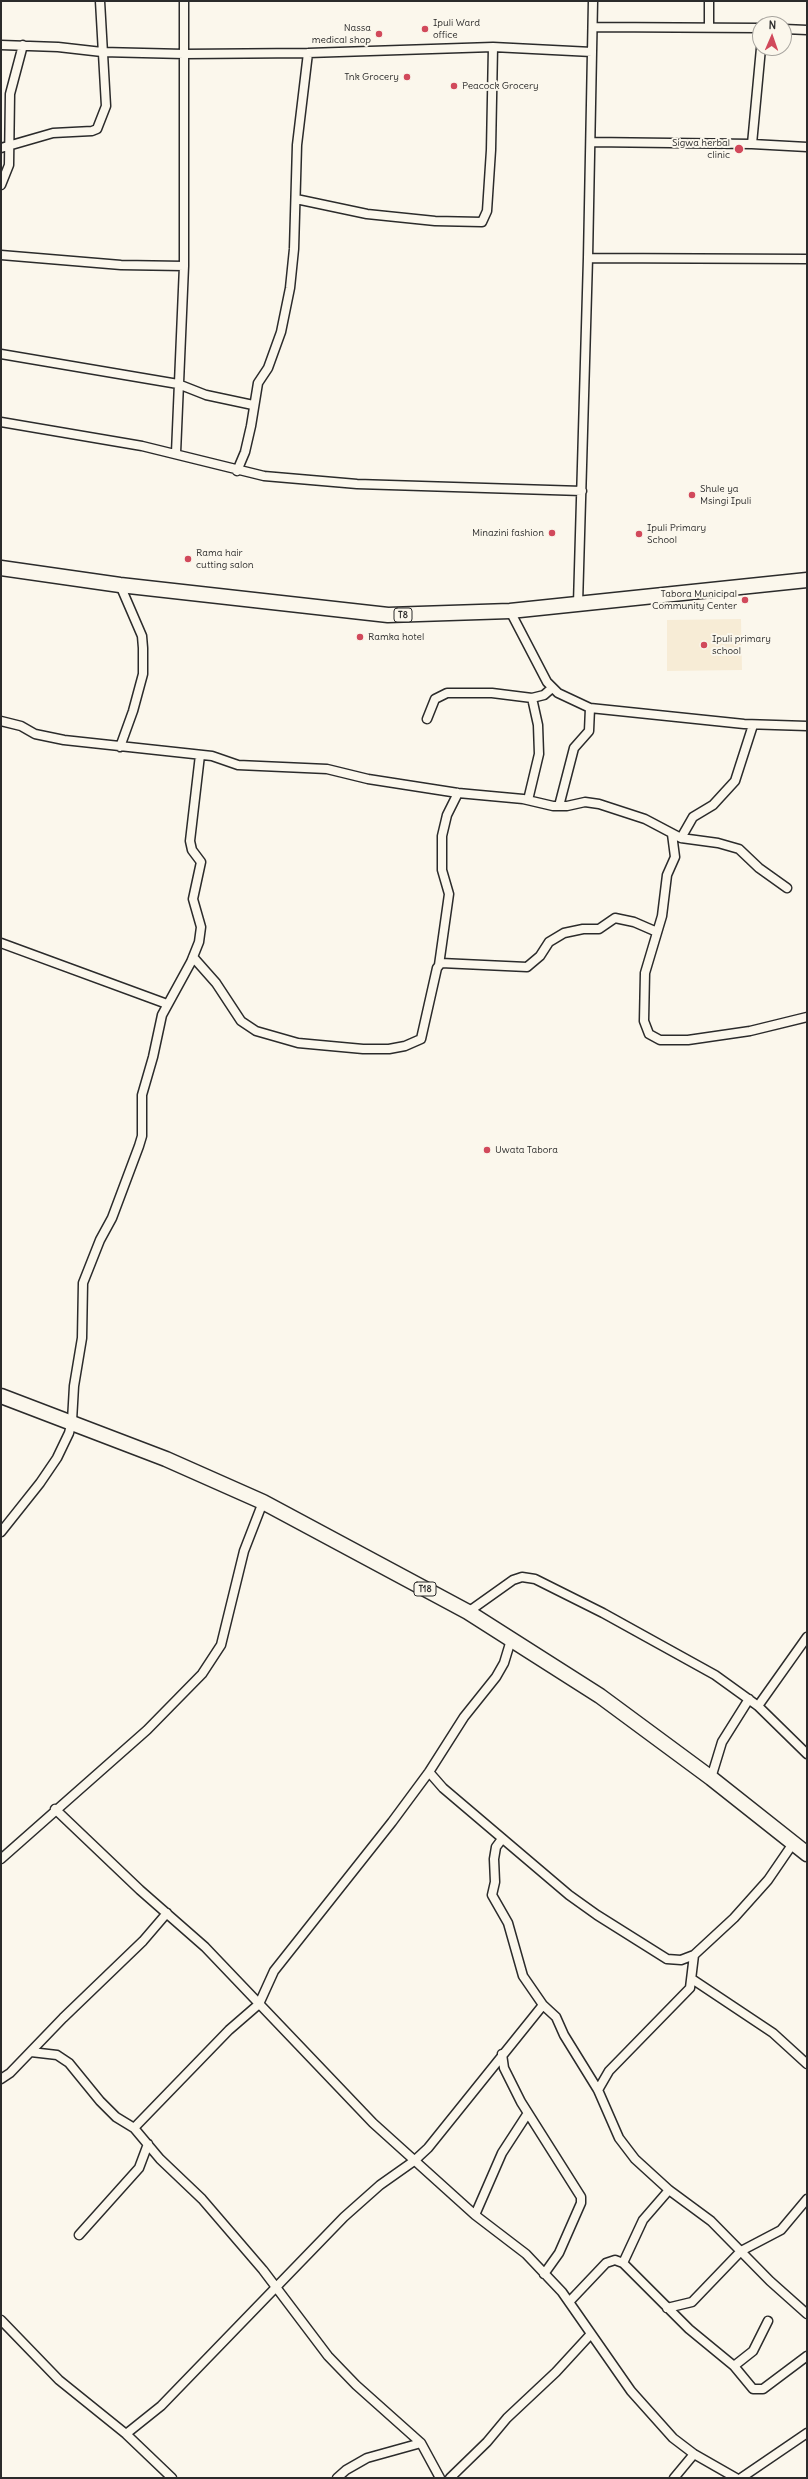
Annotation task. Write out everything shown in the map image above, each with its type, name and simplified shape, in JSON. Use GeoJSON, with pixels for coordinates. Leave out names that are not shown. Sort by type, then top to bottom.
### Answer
{"type":"FeatureCollection","features":[{"type":"Feature","properties":{"kind":"highway","name":"T8"},"geometry":{"type":"LineString","coordinates":[[1,568],[120,585],[388,615],[510,611],[807,580]]}},
{"type":"Feature","properties":{"kind":"highway","name":"T18"},"geometry":{"type":"LineString","coordinates":[[1,1396],[72,1421],[166,1459],[263,1502],[468,1612],[600,1696],[711,1778],[794,1842],[807,1854]]}},
{"type":"Feature","properties":{"kind":"street"},"geometry":{"type":"LineString","coordinates":[[4,147],[53,133],[92,131],[97,129],[106,106],[100,1]]}},
{"type":"Feature","properties":{"kind":"street"},"geometry":{"type":"LineString","coordinates":[[176,453],[184,266],[184,1]]}},
{"type":"Feature","properties":{"kind":"street"},"geometry":{"type":"LineString","coordinates":[[578,604],[594,1]]}},
{"type":"Feature","properties":{"kind":"street"},"geometry":{"type":"LineString","coordinates":[[709,1],[709,27]]}},
{"type":"Feature","properties":{"kind":"street"},"geometry":{"type":"LineString","coordinates":[[593,27],[752,28]]}},
{"type":"Feature","properties":{"kind":"street"},"geometry":{"type":"LineString","coordinates":[[792,29],[807,30]]}},
{"type":"Feature","properties":{"kind":"street"},"geometry":{"type":"LineString","coordinates":[[1,45],[24,45],[102,52],[184,54],[308,53],[494,47],[592,52]]}},
{"type":"Feature","properties":{"kind":"street"},"geometry":{"type":"LineString","coordinates":[[1,185],[9,165],[4,147],[10,94],[24,45]]}},
{"type":"Feature","properties":{"kind":"street"},"geometry":{"type":"LineString","coordinates":[[296,199],[367,214],[435,221],[482,222],[487,211],[491,150],[494,47]]}},
{"type":"Feature","properties":{"kind":"street"},"geometry":{"type":"LineString","coordinates":[[237,471],[248,440],[258,383],[268,368],[281,332],[293,270],[297,145],[308,53]]}},
{"type":"Feature","properties":{"kind":"street"},"geometry":{"type":"LineString","coordinates":[[752,144],[760,56]]}},
{"type":"Feature","properties":{"kind":"street"},"geometry":{"type":"LineString","coordinates":[[591,142],[752,144],[807,147]]}},
{"type":"Feature","properties":{"kind":"street"},"geometry":{"type":"LineString","coordinates":[[1,255],[113,265],[184,266]]}},
{"type":"Feature","properties":{"kind":"street"},"geometry":{"type":"LineString","coordinates":[[588,258],[807,260]]}},
{"type":"Feature","properties":{"kind":"street"},"geometry":{"type":"LineString","coordinates":[[1,354],[178,384],[206,395],[253,405]]}},
{"type":"Feature","properties":{"kind":"street"},"geometry":{"type":"LineString","coordinates":[[1,422],[111,440],[176,453],[237,471],[264,476],[358,484],[582,491]]}},
{"type":"Feature","properties":{"kind":"street"},"geometry":{"type":"LineString","coordinates":[[120,585],[142,636],[143,674],[133,711],[120,746]]}},
{"type":"Feature","properties":{"kind":"street"},"geometry":{"type":"LineString","coordinates":[[510,611],[542,677],[558,693],[590,708],[753,725],[807,726]]}},
{"type":"Feature","properties":{"kind":"street"},"geometry":{"type":"LineString","coordinates":[[427,719],[435,699],[447,693],[492,693],[532,698],[544,694],[552,688]]}},
{"type":"Feature","properties":{"kind":"street"},"geometry":{"type":"LineString","coordinates":[[528,800],[539,754],[538,725],[532,698]]}},
{"type":"Feature","properties":{"kind":"street"},"geometry":{"type":"LineString","coordinates":[[559,806],[574,748],[589,731],[590,708]]}},
{"type":"Feature","properties":{"kind":"street"},"geometry":{"type":"LineString","coordinates":[[1,722],[46,736],[221,758],[242,765],[327,769],[368,779],[458,793],[528,800],[559,806],[582,802],[599,804],[645,819],[681,838],[718,843],[739,849],[759,868],[787,888]]}},
{"type":"Feature","properties":{"kind":"street"},"geometry":{"type":"LineString","coordinates":[[681,838],[693,816],[713,805],[735,782],[753,725]]}},
{"type":"Feature","properties":{"kind":"street"},"geometry":{"type":"LineString","coordinates":[[1,1532],[40,1483],[57,1458],[72,1421],[74,1386],[82,1338],[82,1286],[100,1240],[112,1218],[142,1136],[142,1095],[153,1057],[162,1015],[194,957],[201,934],[193,899],[201,862],[190,845],[193,805],[197,786],[200,755]]}},
{"type":"Feature","properties":{"kind":"street"},"geometry":{"type":"LineString","coordinates":[[194,957],[216,983],[241,1021],[251,1028],[269,1036],[298,1043],[363,1049],[405,1046],[421,1039],[440,965],[449,894],[442,870],[442,836],[447,815],[458,793]]}},
{"type":"Feature","properties":{"kind":"street"},"geometry":{"type":"LineString","coordinates":[[672,834],[675,857],[668,875],[663,909],[645,973],[645,1026],[652,1036],[667,1041],[707,1038],[750,1031],[807,1017]]}},
{"type":"Feature","properties":{"kind":"street"},"geometry":{"type":"LineString","coordinates":[[440,965],[444,962],[527,967],[540,956],[549,942],[564,933],[583,929],[599,929],[615,918],[634,922],[657,932]]}},
{"type":"Feature","properties":{"kind":"street"},"geometry":{"type":"LineString","coordinates":[[1,943],[167,1004]]}},
{"type":"Feature","properties":{"kind":"street"},"geometry":{"type":"LineString","coordinates":[[1,1859],[55,1809],[147,1730],[188,1690],[208,1667],[221,1645],[244,1551],[263,1502]]}},
{"type":"Feature","properties":{"kind":"street"},"geometry":{"type":"LineString","coordinates":[[468,1612],[509,1582],[522,1577],[535,1579],[684,1657],[758,1706],[807,1754]]}},
{"type":"Feature","properties":{"kind":"street"},"geometry":{"type":"LineString","coordinates":[[758,1706],[807,1637]]}},
{"type":"Feature","properties":{"kind":"street"},"geometry":{"type":"LineString","coordinates":[[134,2128],[229,2030],[259,2004],[274,1971],[429,1772],[464,1716],[496,1677],[504,1663],[511,1640]]}},
{"type":"Feature","properties":{"kind":"street"},"geometry":{"type":"LineString","coordinates":[[711,1778],[722,1742],[749,1699]]}},
{"type":"Feature","properties":{"kind":"street"},"geometry":{"type":"LineString","coordinates":[[429,1772],[443,1788],[502,1839],[584,1906],[667,1959],[681,1960],[694,1955],[747,1906],[768,1880],[794,1842]]}},
{"type":"Feature","properties":{"kind":"street"},"geometry":{"type":"LineString","coordinates":[[55,1809],[140,1890],[205,1948],[374,2123],[475,2215],[504,2235],[544,2274],[569,2302],[590,2335],[631,2391],[673,2438],[694,2454],[736,2478]]}},
{"type":"Feature","properties":{"kind":"street"},"geometry":{"type":"LineString","coordinates":[[502,1839],[496,1847],[494,1859],[495,1882],[492,1895],[508,1923],[523,1976],[543,2005],[556,2017],[564,2035],[598,2090],[619,2138],[626,2148],[669,2190],[711,2220],[770,2281],[807,2314]]}},
{"type":"Feature","properties":{"kind":"street"},"geometry":{"type":"LineString","coordinates":[[1,2079],[31,2052],[143,1941],[167,1913]]}},
{"type":"Feature","properties":{"kind":"street"},"geometry":{"type":"LineString","coordinates":[[598,2090],[609,2071],[690,1988],[694,1955]]}},
{"type":"Feature","properties":{"kind":"street"},"geometry":{"type":"LineString","coordinates":[[692,1979],[773,2033],[807,2064]]}},
{"type":"Feature","properties":{"kind":"street"},"geometry":{"type":"LineString","coordinates":[[126,2434],[161,2406],[277,2288],[300,2260],[344,2216],[380,2185],[414,2161],[444,2130],[502,2054],[543,2005]]}},
{"type":"Feature","properties":{"kind":"street"},"geometry":{"type":"LineString","coordinates":[[31,2052],[57,2055],[69,2064],[100,2101],[116,2117],[134,2128],[202,2199],[277,2288],[328,2356],[356,2385],[421,2443],[440,2478]]}},
{"type":"Feature","properties":{"kind":"street"},"geometry":{"type":"LineString","coordinates":[[502,2054],[504,2068],[528,2113],[581,2197],[581,2203],[559,2253],[544,2274]]}},
{"type":"Feature","properties":{"kind":"street"},"geometry":{"type":"LineString","coordinates":[[475,2215],[502,2153],[528,2113]]}},
{"type":"Feature","properties":{"kind":"street"},"geometry":{"type":"LineString","coordinates":[[79,2235],[139,2168],[148,2144]]}},
{"type":"Feature","properties":{"kind":"street"},"geometry":{"type":"LineString","coordinates":[[623,2263],[643,2220],[669,2190]]}},
{"type":"Feature","properties":{"kind":"street"},"geometry":{"type":"LineString","coordinates":[[668,2308],[692,2302],[741,2251],[781,2230],[807,2199]]}},
{"type":"Feature","properties":{"kind":"street"},"geometry":{"type":"LineString","coordinates":[[569,2302],[606,2263],[615,2260],[623,2263],[668,2308],[734,2366],[748,2385],[758,2390],[763,2389],[807,2356]]}},
{"type":"Feature","properties":{"kind":"street"},"geometry":{"type":"LineString","coordinates":[[1,2320],[59,2380],[126,2434],[172,2478]]}},
{"type":"Feature","properties":{"kind":"street"},"geometry":{"type":"LineString","coordinates":[[734,2366],[753,2351],[768,2321]]}},
{"type":"Feature","properties":{"kind":"street"},"geometry":{"type":"LineString","coordinates":[[450,2478],[487,2442],[507,2418],[556,2372],[590,2335]]}},
{"type":"Feature","properties":{"kind":"street"},"geometry":{"type":"LineString","coordinates":[[741,2478],[807,2433]]}},
{"type":"Feature","properties":{"kind":"street"},"geometry":{"type":"LineString","coordinates":[[337,2478],[346,2470],[367,2458],[421,2443]]}},
{"type":"Feature","properties":{"kind":"street"},"geometry":{"type":"LineString","coordinates":[[674,2478],[694,2454]]}},
{"type":"Feature","properties":{"kind":"shaded area","name":"Ipuli primary school"},"geometry":{"type":"Polygon","coordinates":[[[741,619],[742,670],[667,671],[667,620],[741,619]]]}},
{"type":"Feature","properties":{"kind":"place","name":"Ipuli Ward office"},"geometry":{"type":"Point","coordinates":[425,29]}},
{"type":"Feature","properties":{"kind":"place","name":"Nassa medical shop"},"geometry":{"type":"Point","coordinates":[379,34]}},
{"type":"Feature","properties":{"kind":"place","name":"Tnk Grocery"},"geometry":{"type":"Point","coordinates":[407,77]}},
{"type":"Feature","properties":{"kind":"place","name":"Peacock Grocery"},"geometry":{"type":"Point","coordinates":[454,86]}},
{"type":"Feature","properties":{"kind":"place","name":"Sigwa herbal clinic"},"geometry":{"type":"Point","coordinates":[739,149]}},
{"type":"Feature","properties":{"kind":"place","name":"Shule ya Msingi Ipuli"},"geometry":{"type":"Point","coordinates":[692,495]}},
{"type":"Feature","properties":{"kind":"place","name":"Minazini fashion"},"geometry":{"type":"Point","coordinates":[552,533]}},
{"type":"Feature","properties":{"kind":"place","name":"Ipuli Primary School"},"geometry":{"type":"Point","coordinates":[639,534]}},
{"type":"Feature","properties":{"kind":"place","name":"Rama hair cutting salon"},"geometry":{"type":"Point","coordinates":[188,559]}},
{"type":"Feature","properties":{"kind":"place","name":"Tabora Municipal Community Center"},"geometry":{"type":"Point","coordinates":[745,600]}},
{"type":"Feature","properties":{"kind":"place","name":"Ramka hotel"},"geometry":{"type":"Point","coordinates":[360,637]}},
{"type":"Feature","properties":{"kind":"place","name":"Ipuli primary school"},"geometry":{"type":"Point","coordinates":[704,645]}},
{"type":"Feature","properties":{"kind":"place","name":"Uwata Tabora"},"geometry":{"type":"Point","coordinates":[487,1150]}}]}
